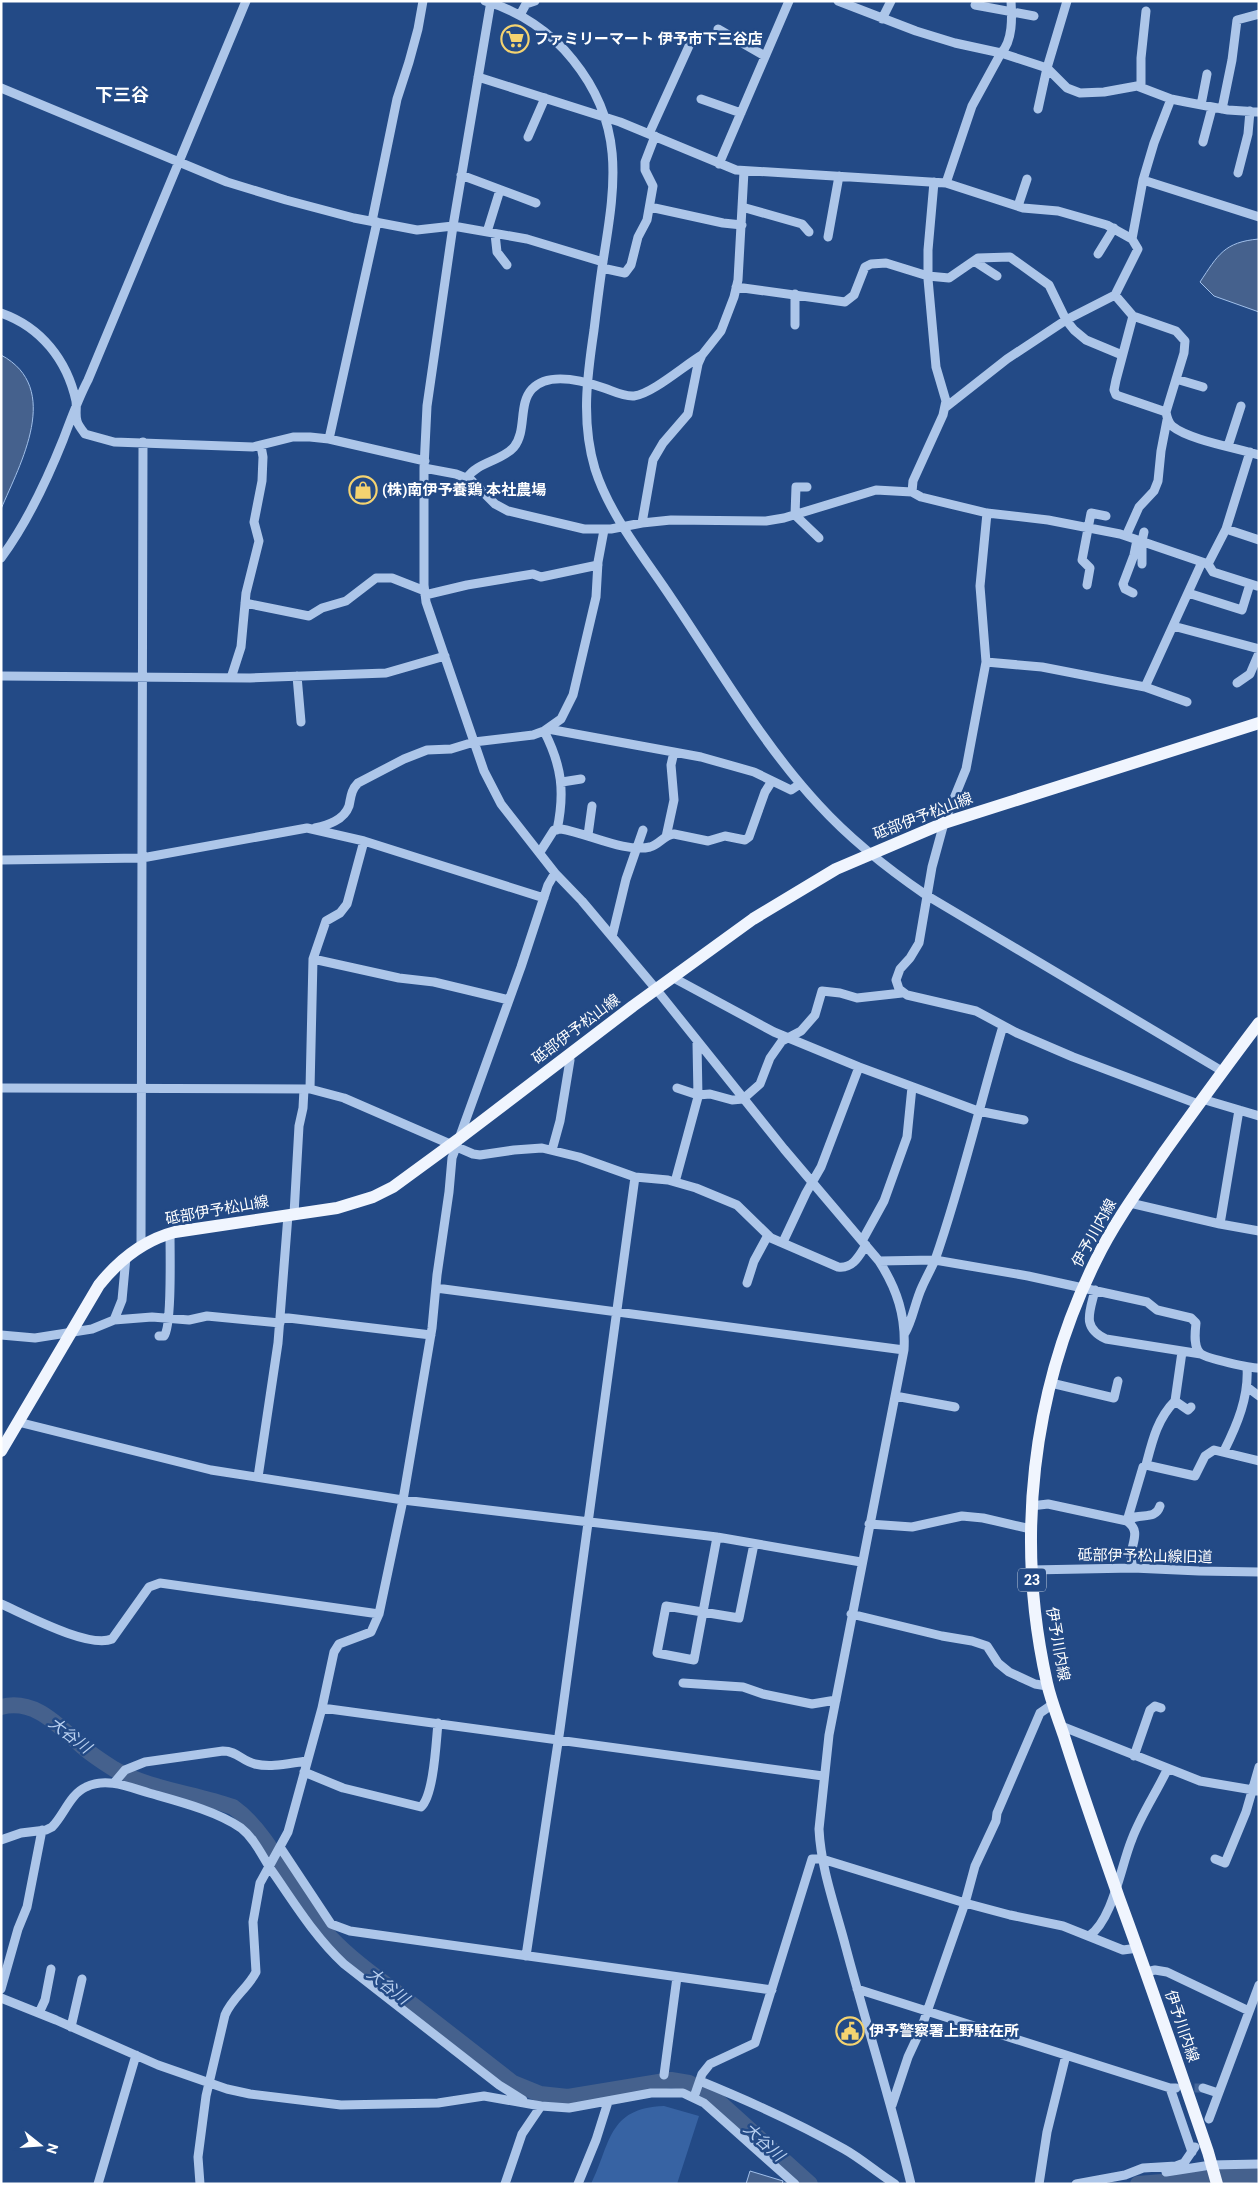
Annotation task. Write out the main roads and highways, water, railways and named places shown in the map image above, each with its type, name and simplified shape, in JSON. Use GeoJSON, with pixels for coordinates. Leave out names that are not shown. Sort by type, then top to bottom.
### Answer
{"type":"FeatureCollection","features":[{"type":"Feature","properties":{"kind":"main road","name":"砥部伊予松山線"},"geometry":{"type":"LineString","coordinates":[[1,1451],[99,1285],[109,1272],[141,1246],[170,1234],[337,1208],[373,1197],[393,1187],[456,1143],[672,977],[754,918],[793,893],[871,854],[944,823],[1259,723]]}},
{"type":"Feature","properties":{"kind":"main road","name":"伊予川内線"},"geometry":{"type":"LineString","coordinates":[[1216,2183],[1048,1686],[1037,1634],[1032,1570],[1031,1506],[1040,1427],[1051,1383],[1065,1335],[1090,1289],[1097,1259],[1130,1203],[1222,1071],[1259,1023]]}},
{"type":"Feature","properties":{"kind":"waterway","name":"大谷川"},"geometry":{"type":"LineString","coordinates":[[1,1707],[14,1705],[36,1710],[56,1723],[94,1756],[128,1776],[157,1787],[233,1807],[248,1819],[261,1834],[306,1906],[318,1923],[339,1946],[366,1970],[513,2083],[540,2094],[568,2097],[671,2080],[689,2083],[708,2092],[810,2184]]}},
{"type":"Feature","properties":{"kind":"waterway","name":"大谷川"},"geometry":{"type":"LineString","coordinates":[[1138,2184],[1259,2174]]}},
{"type":"Feature","properties":{"kind":"tunnel"},"geometry":{"type":"LineString","coordinates":[[1181,2088],[1203,2088]]}},
{"type":"Feature","properties":{"kind":"place","name":"ファミリーマート 伊予市下三谷店"},"geometry":{"type":"Point","coordinates":[515,39]}},
{"type":"Feature","properties":{"kind":"place","name":"(株)南伊予養鶏 本社農場"},"geometry":{"type":"Point","coordinates":[363,490]}},
{"type":"Feature","properties":{"kind":"place","name":"伊予警察署上野駐在所"},"geometry":{"type":"Point","coordinates":[850,2031]}},
{"type":"Feature","properties":{"kind":"district","name":"下三谷"},"geometry":{"type":"Point","coordinates":[122,94]}}]}
